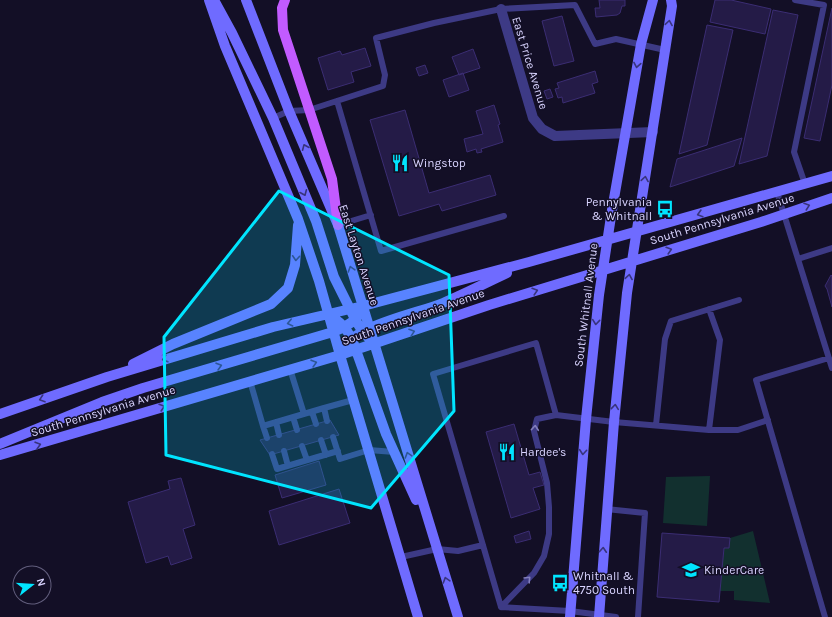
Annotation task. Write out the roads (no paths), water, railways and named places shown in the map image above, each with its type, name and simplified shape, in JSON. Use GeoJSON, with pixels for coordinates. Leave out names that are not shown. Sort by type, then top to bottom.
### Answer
{"type":"FeatureCollection","features":[{"type":"Feature","properties":{"kind":"main road"},"geometry":{"type":"LineString","coordinates":[[209,0],[225,46],[298,219],[319,281],[418,617]]}},
{"type":"Feature","properties":{"kind":"main road"},"geometry":{"type":"LineString","coordinates":[[214,0],[232,33],[273,118],[316,222],[334,276],[355,319],[366,330]]}},
{"type":"Feature","properties":{"kind":"main road","name":"East Layton Avenue"},"geometry":{"type":"LineString","coordinates":[[246,0],[289,111],[338,225],[363,306],[366,330],[375,344],[458,617]]}},
{"type":"Feature","properties":{"kind":"main road"},"geometry":{"type":"LineString","coordinates":[[285,0],[282,8],[283,30],[332,178],[338,225]]}},
{"type":"Feature","properties":{"kind":"main road","name":"South Whitnall Avenue"},"geometry":{"type":"LineString","coordinates":[[570,614],[586,419],[603,270],[641,44],[653,0]]}},
{"type":"Feature","properties":{"kind":"main road"},"geometry":{"type":"LineString","coordinates":[[599,616],[606,509],[627,293],[672,6],[670,0]]}},
{"type":"Feature","properties":{"kind":"main road","name":"South Pennsylvania Avenue"},"geometry":{"type":"LineString","coordinates":[[0,414],[107,377],[273,327],[328,315],[529,262],[832,176]]}},
{"type":"Feature","properties":{"kind":"main road","name":"South Pennsylvania Avenue"},"geometry":{"type":"LineString","coordinates":[[0,455],[340,355],[489,305],[832,198]]}},
{"type":"Feature","properties":{"kind":"main road"},"geometry":{"type":"LineString","coordinates":[[107,377],[173,344],[271,304],[288,288],[295,266],[298,219]]}},
{"type":"Feature","properties":{"kind":"main road"},"geometry":{"type":"LineString","coordinates":[[340,355],[342,348],[366,330],[381,323],[443,303],[529,262]]}},
{"type":"Feature","properties":{"kind":"main road"},"geometry":{"type":"LineString","coordinates":[[0,444],[109,400],[143,388],[334,332],[345,327],[355,319],[362,312],[363,306]]}},
{"type":"Feature","properties":{"kind":"main road"},"geometry":{"type":"LineString","coordinates":[[328,315],[339,321],[345,327],[352,339],[376,408],[394,452],[431,531]]}},
{"type":"Feature","properties":{"kind":"street","name":"East Price Avenue"},"geometry":{"type":"LineString","coordinates":[[501,9],[533,118],[542,129],[555,136],[653,132]]}},
{"type":"Feature","properties":{"kind":"lane"},"geometry":{"type":"LineString","coordinates":[[795,0],[824,5],[794,152],[805,184]]}},
{"type":"Feature","properties":{"kind":"lane"},"geometry":{"type":"LineString","coordinates":[[273,118],[289,111],[309,110],[384,86],[385,76],[376,38],[434,23],[501,9],[575,5],[595,44],[616,38],[665,50]]}},
{"type":"Feature","properties":{"kind":"lane"},"geometry":{"type":"LineString","coordinates":[[337,101],[382,251],[504,216]]}},
{"type":"Feature","properties":{"kind":"lane"},"geometry":{"type":"LineString","coordinates":[[777,192],[832,368]]}},
{"type":"Feature","properties":{"kind":"lane"},"geometry":{"type":"LineString","coordinates":[[338,225],[371,215]]}},
{"type":"Feature","properties":{"kind":"lane"},"geometry":{"type":"LineString","coordinates":[[798,259],[832,248]]}},
{"type":"Feature","properties":{"kind":"lane"},"geometry":{"type":"LineString","coordinates":[[656,425],[665,339],[671,321],[739,300]]}},
{"type":"Feature","properties":{"kind":"lane"},"geometry":{"type":"LineString","coordinates":[[709,430],[720,340],[710,309]]}},
{"type":"Feature","properties":{"kind":"lane"},"geometry":{"type":"LineString","coordinates":[[501,607],[433,374],[536,343],[556,415]]}},
{"type":"Feature","properties":{"kind":"lane"},"geometry":{"type":"LineString","coordinates":[[825,617],[756,380],[829,358]]}},
{"type":"Feature","properties":{"kind":"lane"},"geometry":{"type":"LineString","coordinates":[[290,369],[304,414]]}},
{"type":"Feature","properties":{"kind":"lane"},"geometry":{"type":"LineString","coordinates":[[250,381],[267,438]]}},
{"type":"Feature","properties":{"kind":"lane"},"geometry":{"type":"LineString","coordinates":[[263,426],[353,400]]}},
{"type":"Feature","properties":{"kind":"lane"},"geometry":{"type":"LineString","coordinates":[[324,408],[328,421]]}},
{"type":"Feature","properties":{"kind":"lane"},"geometry":{"type":"LineString","coordinates":[[312,412],[316,424]]}},
{"type":"Feature","properties":{"kind":"lane"},"geometry":{"type":"LineString","coordinates":[[501,607],[534,573],[544,556],[549,534],[547,483],[534,431],[537,419],[556,415],[614,422],[709,430],[738,430],[768,420]]}},
{"type":"Feature","properties":{"kind":"lane"},"geometry":{"type":"LineString","coordinates":[[293,417],[297,430]]}},
{"type":"Feature","properties":{"kind":"lane"},"geometry":{"type":"LineString","coordinates":[[276,422],[279,435]]}},
{"type":"Feature","properties":{"kind":"lane"},"geometry":{"type":"LineString","coordinates":[[333,437],[340,459],[369,450],[394,452]]}},
{"type":"Feature","properties":{"kind":"lane"},"geometry":{"type":"LineString","coordinates":[[321,440],[326,455]]}},
{"type":"Feature","properties":{"kind":"lane"},"geometry":{"type":"LineString","coordinates":[[302,446],[307,460]]}},
{"type":"Feature","properties":{"kind":"lane"},"geometry":{"type":"LineString","coordinates":[[284,451],[288,466]]}},
{"type":"Feature","properties":{"kind":"lane"},"geometry":{"type":"LineString","coordinates":[[272,454],[276,469],[338,451]]}},
{"type":"Feature","properties":{"kind":"lane"},"geometry":{"type":"LineString","coordinates":[[606,509],[645,513],[638,617]]}},
{"type":"Feature","properties":{"kind":"lane"},"geometry":{"type":"LineString","coordinates":[[401,557],[437,549],[458,551],[483,544]]}},
{"type":"Feature","properties":{"kind":"lane"},"geometry":{"type":"LineString","coordinates":[[501,607],[616,617]]}},
{"type":"Feature","properties":{"kind":"place","name":"Wingstop"},"geometry":{"type":"Point","coordinates":[400,163]}},
{"type":"Feature","properties":{"kind":"place","name":"Pennylvania & Whitnall"},"geometry":{"type":"Point","coordinates":[665,209]}},
{"type":"Feature","properties":{"kind":"place","name":"Hardee's"},"geometry":{"type":"Point","coordinates":[507,452]}},
{"type":"Feature","properties":{"kind":"place","name":"KinderCare"},"geometry":{"type":"Point","coordinates":[691,570]}},
{"type":"Feature","properties":{"kind":"place","name":"Whitnall & 4750 South"},"geometry":{"type":"Point","coordinates":[560,583]}}]}
